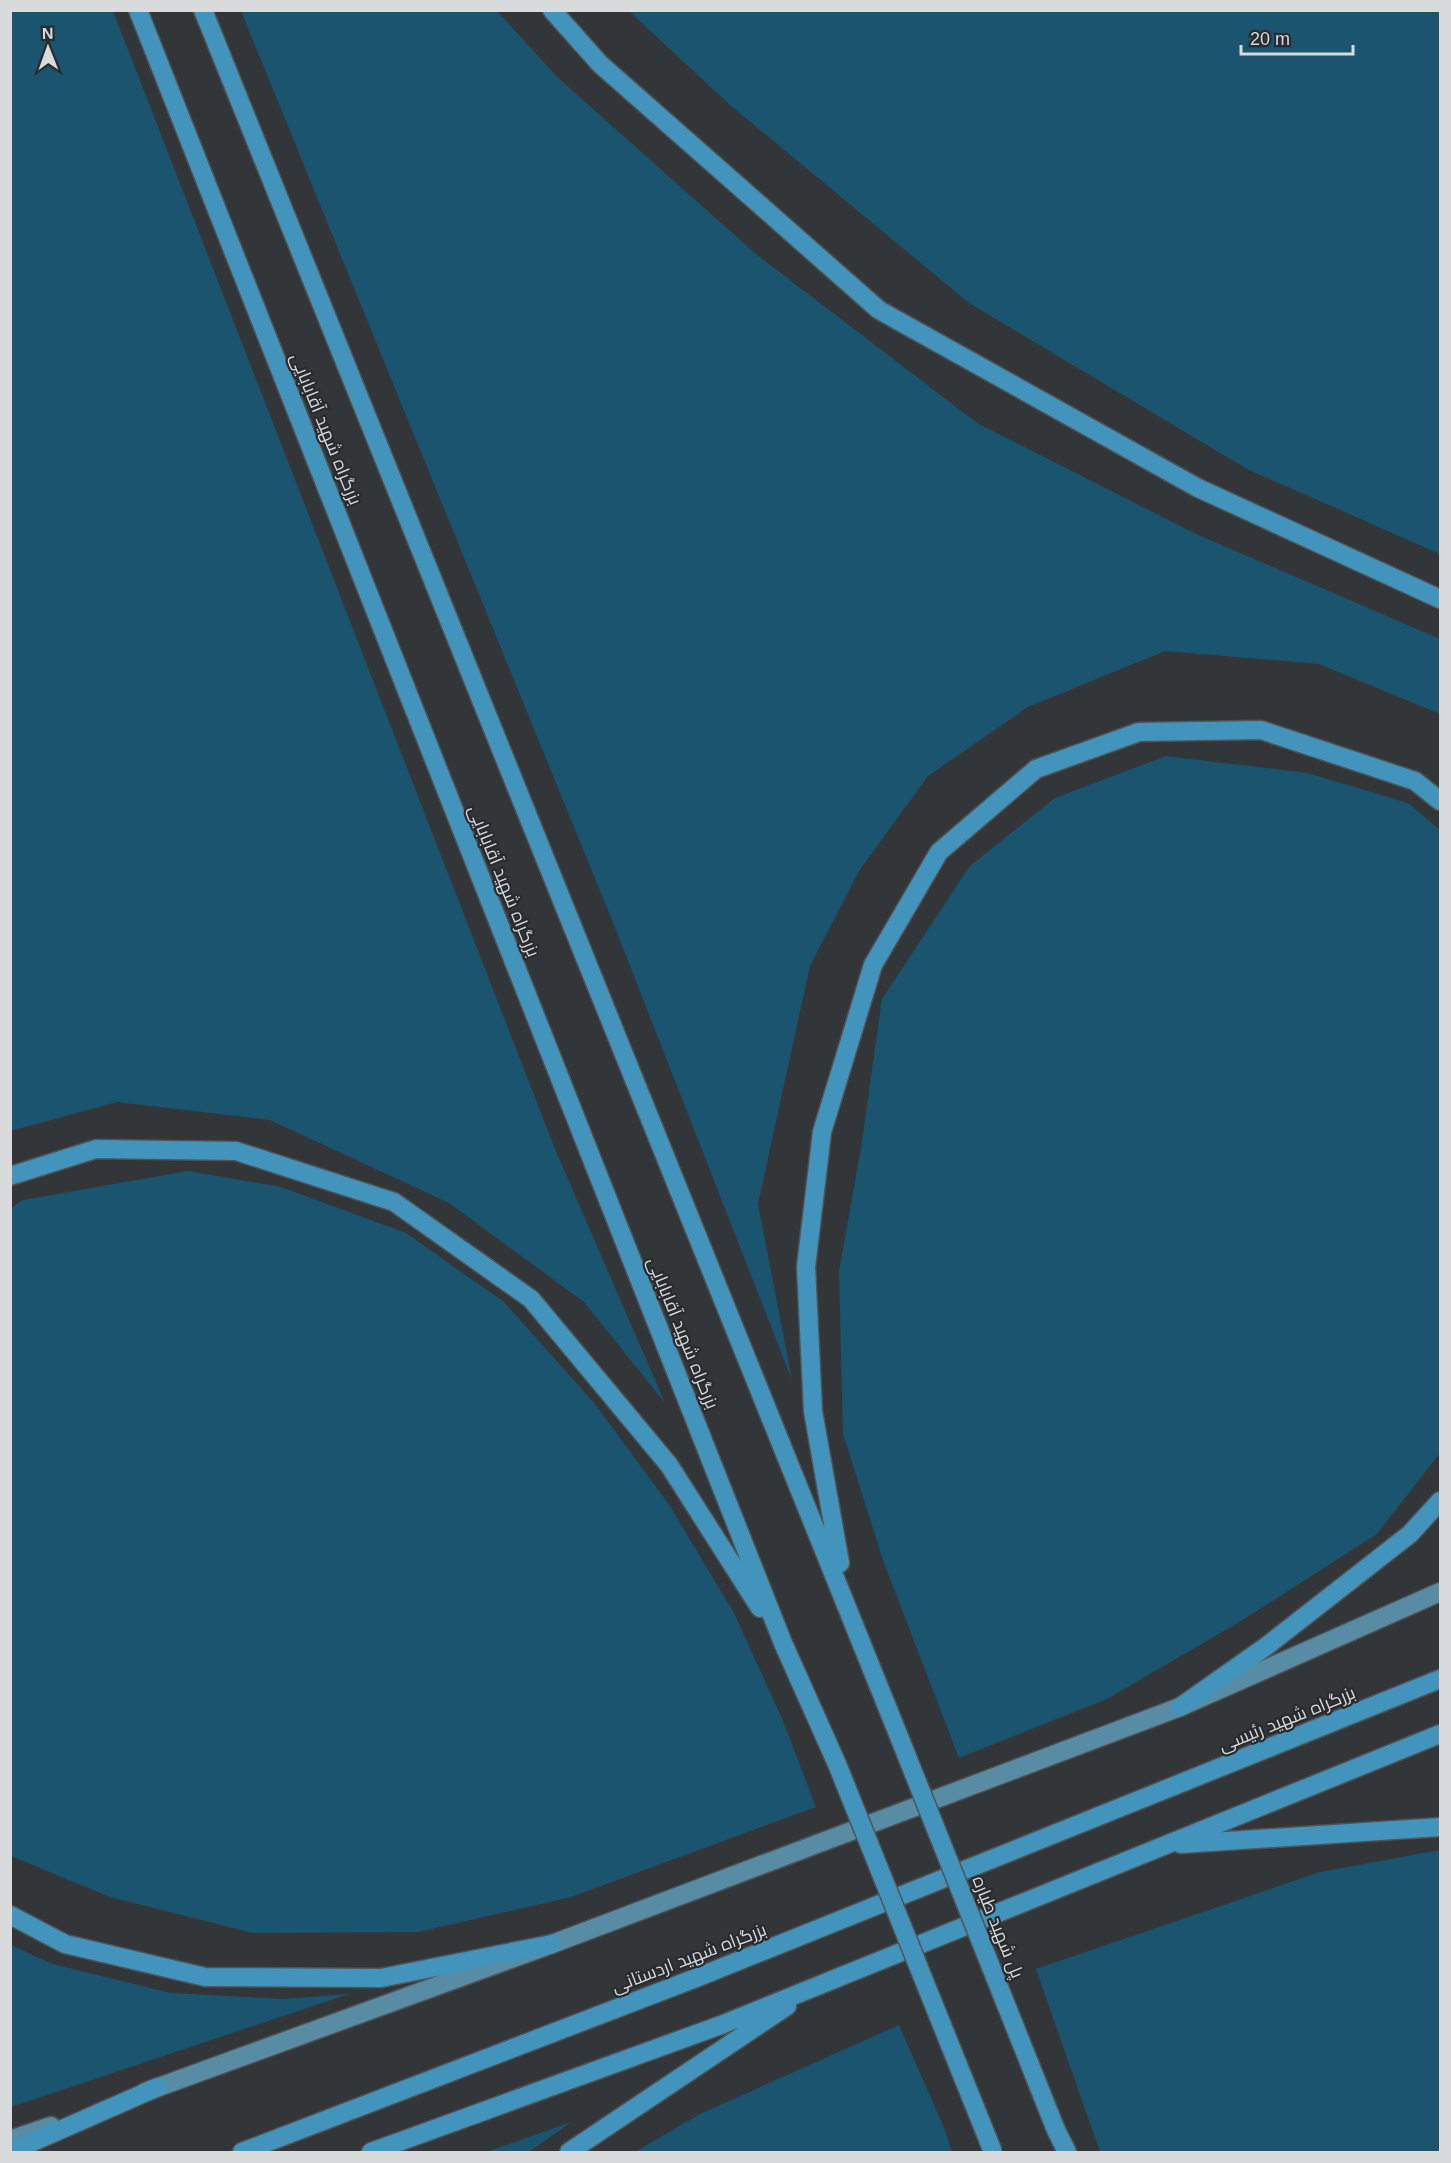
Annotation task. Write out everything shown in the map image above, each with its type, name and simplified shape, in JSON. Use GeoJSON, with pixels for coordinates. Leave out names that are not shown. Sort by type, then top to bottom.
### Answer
{"type":"FeatureCollection","features":[{"type":"Feature","properties":{"kind":"highway","name":"بزرگراه شهید آقابابایی"},"geometry":{"type":"LineString","coordinates":[[138,10],[783,1644],[837,1764],[993,2152]]}},
{"type":"Feature","properties":{"kind":"highway"},"geometry":{"type":"LineString","coordinates":[[204,10],[529,821],[846,1598]]}},
{"type":"Feature","properties":{"kind":"highway"},"geometry":{"type":"LineString","coordinates":[[552,10],[600,64],[879,310],[1198,488],[1440,598]]}},
{"type":"Feature","properties":{"kind":"highway"},"geometry":{"type":"LineString","coordinates":[[846,1598],[812,1400],[806,1267],[822,1132],[873,965],[939,852],[1036,770],[1139,732],[1261,730],[1415,781],[1440,801]]}},
{"type":"Feature","properties":{"kind":"highway"},"geometry":{"type":"LineString","coordinates":[[10,1176],[96,1149],[236,1151],[394,1202],[531,1299],[669,1465],[783,1644]]}},
{"type":"Feature","properties":{"kind":"highway"},"geometry":{"type":"LineString","coordinates":[[1180,1707],[1268,1645],[1410,1534],[1440,1501]]}},
{"type":"Feature","properties":{"kind":"highway","name":"پل شهید طیاره"},"geometry":{"type":"LineString","coordinates":[[846,1598],[900,1739],[1056,2130],[1067,2152]]}},
{"type":"Feature","properties":{"kind":"highway","name":"بزرگراه شهید رئیسی"},"geometry":{"type":"LineString","coordinates":[[1148,1797],[1440,1680]]}},
{"type":"Feature","properties":{"kind":"highway"},"geometry":{"type":"LineString","coordinates":[[371,2152],[721,2025],[1440,1734]]}},
{"type":"Feature","properties":{"kind":"highway","name":"بزرگراه شهید اردستانی"},"geometry":{"type":"LineString","coordinates":[[242,2152],[696,1978],[1148,1797]]}},
{"type":"Feature","properties":{"kind":"highway"},"geometry":{"type":"LineString","coordinates":[[1164,1846],[1440,1827]]}},
{"type":"Feature","properties":{"kind":"highway"},"geometry":{"type":"LineString","coordinates":[[10,1915],[65,1944],[205,1977],[381,1978],[552,1944]]}},
{"type":"Feature","properties":{"kind":"highway"},"geometry":{"type":"LineString","coordinates":[[569,2152],[818,1985]]}},
{"type":"Feature","properties":{"kind":"highway"},"geometry":{"type":"LineString","coordinates":[[10,2152],[158,2087]]}},
{"type":"Feature","properties":{"kind":"main road"},"geometry":{"type":"LineString","coordinates":[[10,2140],[552,1944],[1180,1707],[1440,1592]]}},
{"type":"Feature","properties":{"kind":"shaded area"},"geometry":{"type":"Polygon","coordinates":[[[11,10],[113,11],[555,1149],[665,1403],[584,1302],[449,1203],[270,1120],[117,1102],[11,1131],[11,10]]]}},
{"type":"Feature","properties":{"kind":"shaded area"},"geometry":{"type":"Polygon","coordinates":[[[241,11],[497,11],[557,77],[757,255],[977,423],[1196,534],[1440,639],[1440,714],[1319,664],[1165,651],[1028,707],[928,776],[859,871],[810,966],[758,1204],[792,1380],[616,930],[241,11]]]}},
{"type":"Feature","properties":{"kind":"shaded area"},"geometry":{"type":"Polygon","coordinates":[[[629,11],[1440,11],[1440,554],[1247,469],[969,303],[730,105],[629,11]]]}},
{"type":"Feature","properties":{"kind":"shaded area"},"geometry":{"type":"Polygon","coordinates":[[[1166,756],[1307,773],[1408,803],[1440,830],[1440,1453],[1377,1534],[1241,1621],[1107,1699],[959,1758],[884,1563],[843,1434],[839,1271],[861,1148],[882,999],[970,866],[1055,798],[1166,756]]]}},
{"type":"Feature","properties":{"kind":"shaded area"},"geometry":{"type":"Polygon","coordinates":[[[188,1171],[281,1187],[406,1233],[504,1302],[595,1404],[670,1506],[734,1613],[783,1721],[816,1807],[571,1897],[418,1932],[253,1933],[110,1897],[11,1856],[11,1208],[23,1200],[188,1171]]]}},
{"type":"Feature","properties":{"kind":"shaded area"},"geometry":{"type":"Polygon","coordinates":[[[1440,1850],[1440,2152],[1100,2152],[1036,1969],[1320,1872],[1440,1850]]]}},
{"type":"Feature","properties":{"kind":"shaded area"},"geometry":{"type":"Polygon","coordinates":[[[11,1945],[52,1964],[171,1993],[284,1999],[349,1994],[11,2107],[11,1945]]]}},
{"type":"Feature","properties":{"kind":"shaded area"},"geometry":{"type":"Polygon","coordinates":[[[899,2025],[945,2130],[952,2152],[635,2152],[700,2114],[899,2025]]]}},
{"type":"Feature","properties":{"kind":"shaded area"},"geometry":{"type":"Polygon","coordinates":[[[571,2122],[529,2152],[487,2152],[571,2122]]]}}]}
